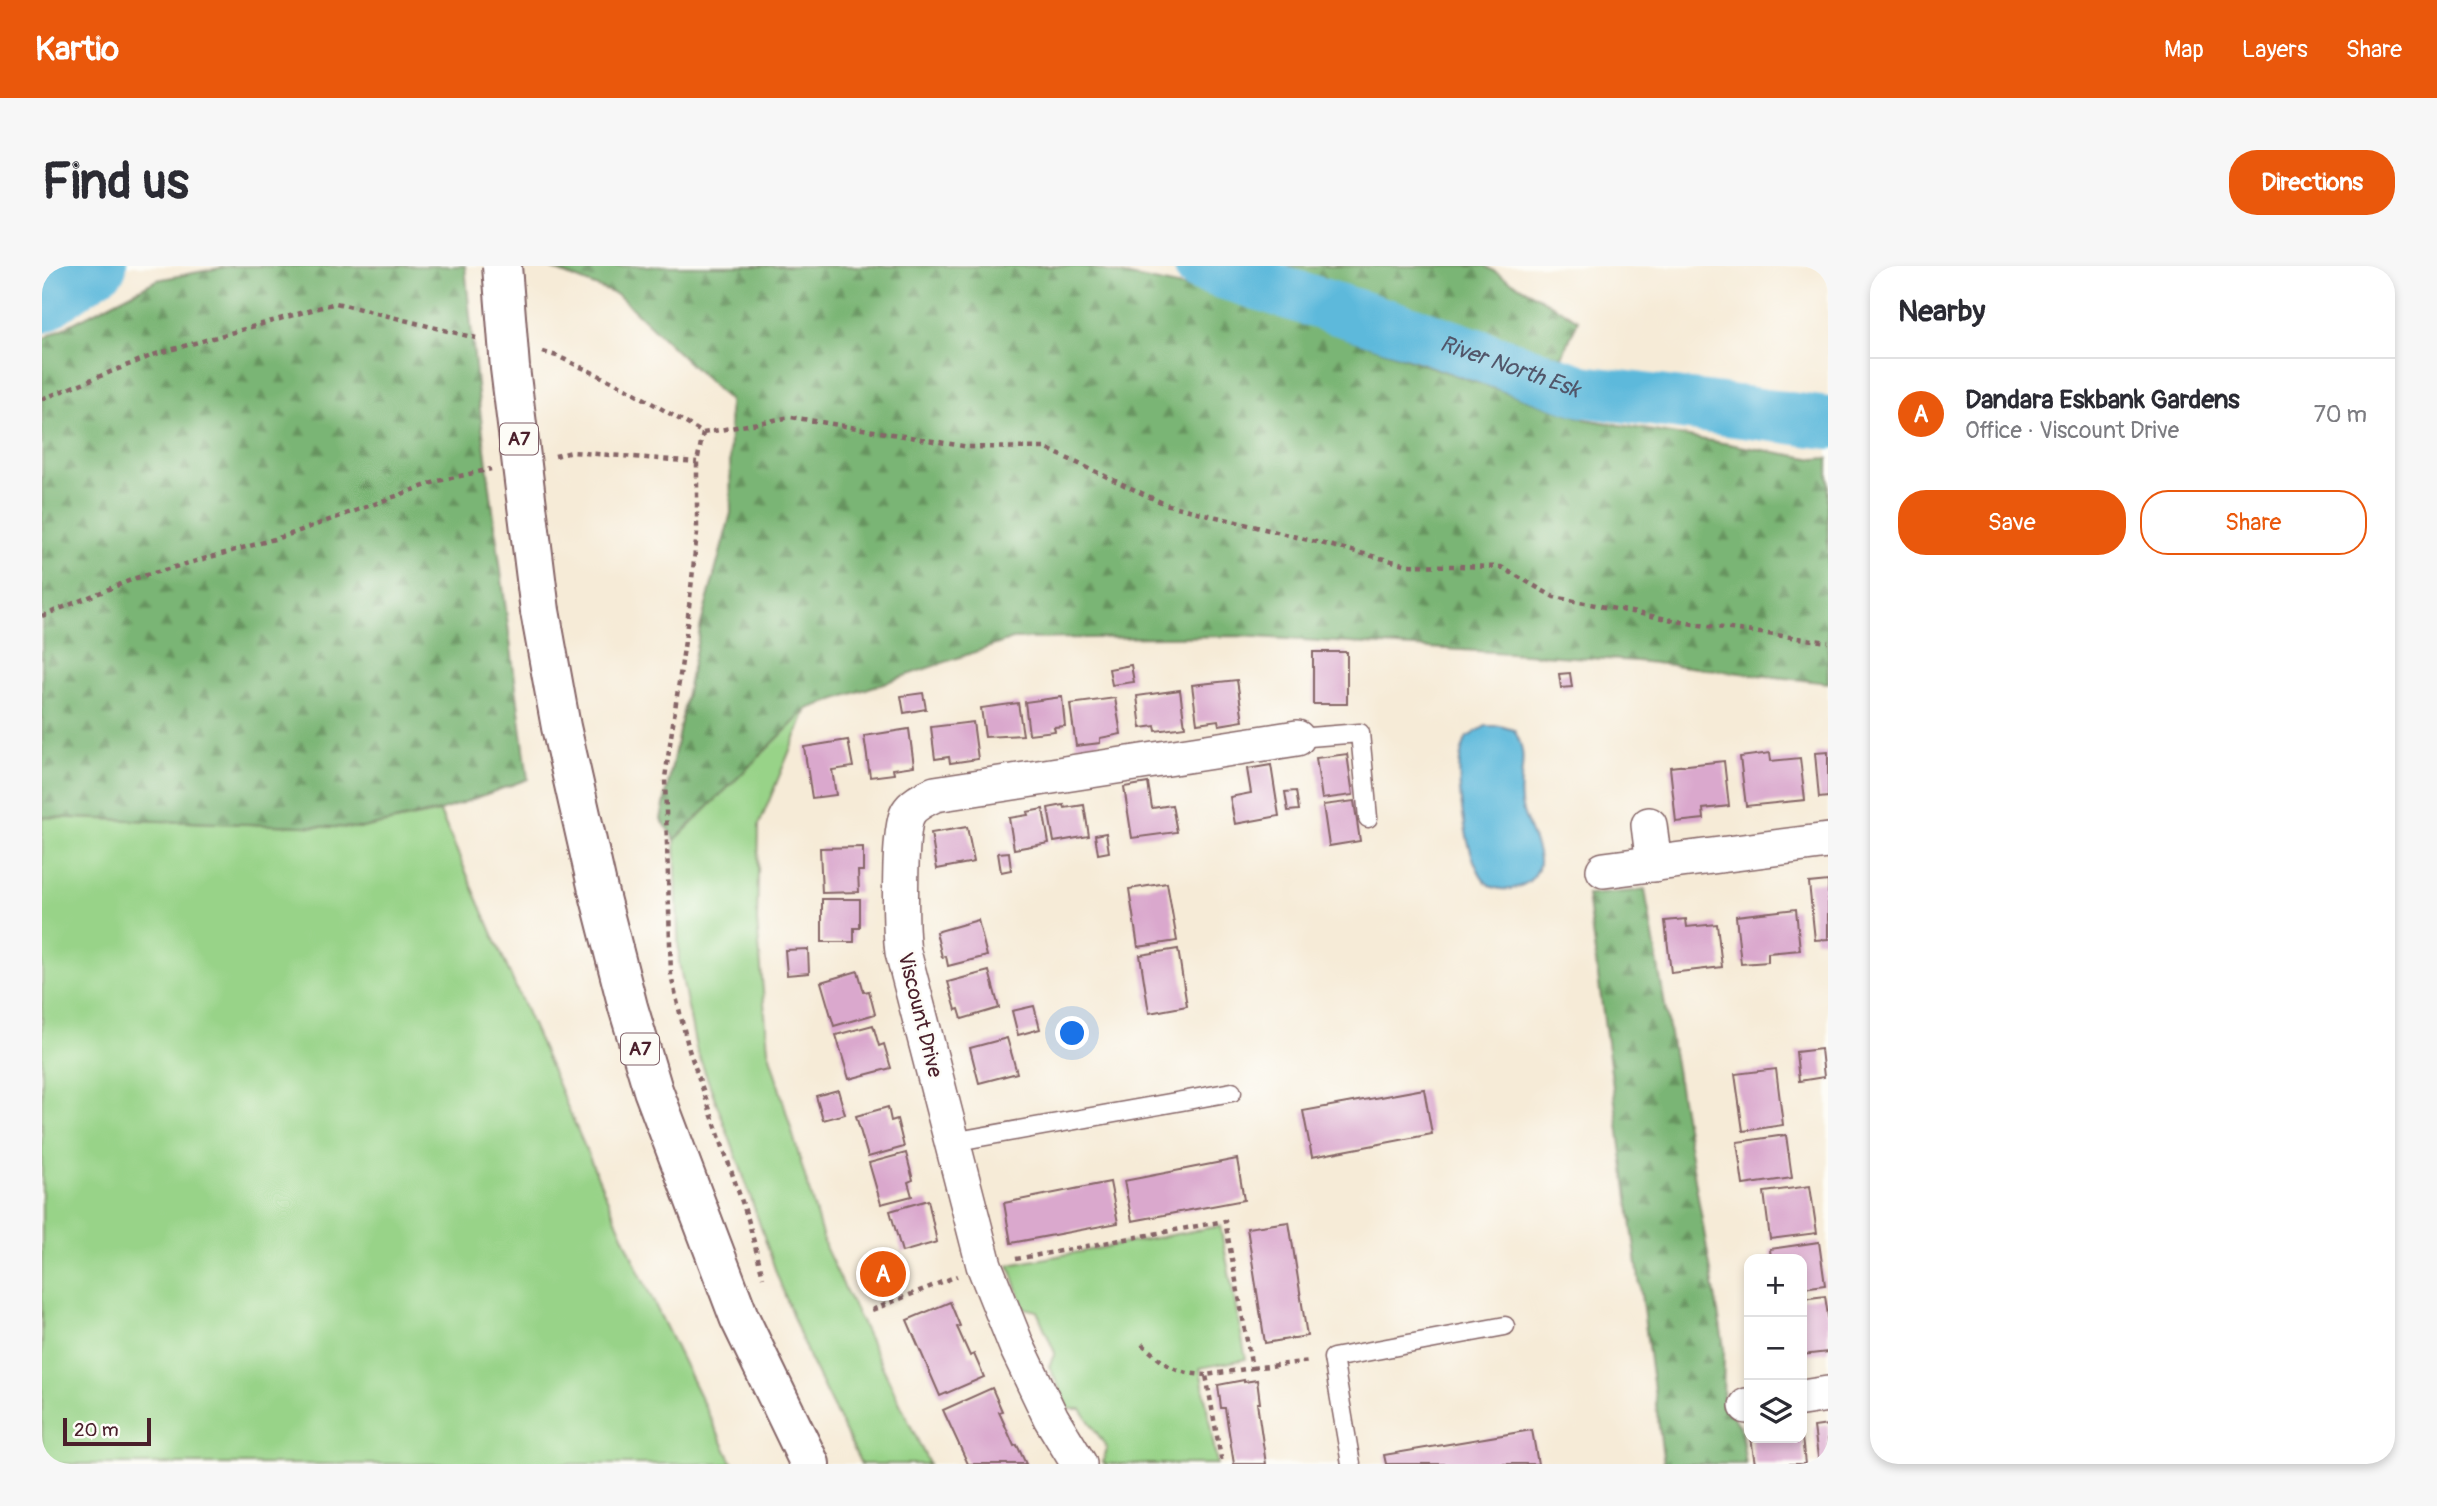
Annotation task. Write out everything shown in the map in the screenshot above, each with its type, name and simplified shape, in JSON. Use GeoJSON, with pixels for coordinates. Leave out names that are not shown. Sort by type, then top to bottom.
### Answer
{"type":"FeatureCollection","features":[{"type":"Feature","properties":{"kind":"main road","name":"A7"},"geometry":{"type":"LineString","coordinates":[[502,266],[510,368],[540,611],[561,727],[628,1007],[653,1090],[739,1317],[810,1464]]}},
{"type":"Feature","properties":{"kind":"street","name":"Viscount Drive"},"geometry":{"type":"LineString","coordinates":[[1079,1464],[1051,1418],[1017,1347],[984,1265],[902,952],[902,833],[907,814],[917,803],[935,794],[1297,738]]}},
{"type":"Feature","properties":{"kind":"street"},"geometry":{"type":"LineString","coordinates":[[1649,825],[1654,864]]}},
{"type":"Feature","properties":{"kind":"street"},"geometry":{"type":"LineString","coordinates":[[1604,870],[1828,841]]}},
{"type":"Feature","properties":{"kind":"street"},"geometry":{"type":"LineString","coordinates":[[1807,1397],[1828,1394]]}},
{"type":"Feature","properties":{"kind":"lane"},"geometry":{"type":"LineString","coordinates":[[1297,738],[1360,733],[1368,818]]}},
{"type":"Feature","properties":{"kind":"lane"},"geometry":{"type":"LineString","coordinates":[[952,1142],[1232,1091]]}},
{"type":"Feature","properties":{"kind":"lane"},"geometry":{"type":"LineString","coordinates":[[1351,1464],[1333,1358],[1505,1326]]}},
{"type":"Feature","properties":{"kind":"path"},"geometry":{"type":"LineString","coordinates":[[42,399],[156,354],[336,303],[478,338]]}},
{"type":"Feature","properties":{"kind":"path"},"geometry":{"type":"LineString","coordinates":[[530,350],[557,356],[626,388],[703,433],[791,417],[969,447],[1045,448],[1165,504],[1408,565],[1502,567],[1555,597],[1693,624],[1828,642]]}},
{"type":"Feature","properties":{"kind":"path"},"geometry":{"type":"LineString","coordinates":[[703,433],[697,462],[697,533],[686,634],[665,778],[671,976],[689,1051],[748,1219],[767,1294],[739,1317]]}},
{"type":"Feature","properties":{"kind":"path"},"geometry":{"type":"LineString","coordinates":[[545,458],[572,452],[697,462]]}},
{"type":"Feature","properties":{"kind":"path"},"geometry":{"type":"LineString","coordinates":[[42,616],[136,578],[285,536],[438,481],[492,469]]}},
{"type":"Feature","properties":{"kind":"path"},"geometry":{"type":"LineString","coordinates":[[872,1310],[984,1265],[1225,1221],[1252,1368]]}},
{"type":"Feature","properties":{"kind":"path"},"geometry":{"type":"LineString","coordinates":[[1142,1344],[1164,1364],[1174,1369],[1183,1373],[1206,1375],[1333,1358]]}},
{"type":"Feature","properties":{"kind":"path"},"geometry":{"type":"LineString","coordinates":[[1206,1375],[1222,1464]]}},
{"type":"Feature","properties":{"kind":"green space"},"geometry":{"type":"Polygon","coordinates":[[[230,266],[465,266],[478,395],[528,779],[440,811],[362,828],[42,817],[42,339],[157,280],[230,266]]]}},
{"type":"Feature","properties":{"kind":"green space"},"geometry":{"type":"Polygon","coordinates":[[[544,266],[1083,266],[1220,295],[1585,419],[1815,459],[1828,458],[1828,683],[1637,661],[1240,636],[1013,639],[807,709],[675,840],[661,819],[701,624],[731,513],[729,401],[618,295],[544,266]]]}},
{"type":"Feature","properties":{"kind":"green space"},"geometry":{"type":"Polygon","coordinates":[[[1256,266],[1485,266],[1578,320],[1562,357],[1256,266]]]}},
{"type":"Feature","properties":{"kind":"green space"},"geometry":{"type":"Polygon","coordinates":[[[807,709],[759,825],[757,921],[768,1049],[826,1249],[929,1464],[861,1464],[809,1358],[777,1275],[696,1048],[679,963],[675,840],[807,709]]]}},
{"type":"Feature","properties":{"kind":"green space"},"geometry":{"type":"Polygon","coordinates":[[[440,812],[638,1270],[733,1464],[42,1464],[42,817],[362,828],[440,812]]]}},
{"type":"Feature","properties":{"kind":"green space"},"geometry":{"type":"Polygon","coordinates":[[[1645,890],[1724,1347],[1723,1404],[1740,1426],[1746,1464],[1664,1464],[1587,895],[1645,890]]]}},
{"type":"Feature","properties":{"kind":"green space"},"geometry":{"type":"Polygon","coordinates":[[[1220,1226],[1246,1359],[1200,1368],[1217,1464],[1105,1464],[1103,1462],[1107,1448],[1081,1409],[1069,1409],[1049,1366],[1055,1353],[1037,1311],[1024,1308],[1009,1265],[1220,1226]]]}},
{"type":"Feature","properties":{"kind":"water"},"geometry":{"type":"Polygon","coordinates":[[[1486,726],[1514,730],[1519,740],[1523,758],[1521,803],[1539,859],[1534,876],[1528,882],[1511,889],[1494,887],[1487,883],[1474,859],[1464,824],[1460,756],[1466,738],[1486,726]]]}},
{"type":"Feature","properties":{"kind":"building"},"geometry":{"type":"Polygon","coordinates":[[[1313,652],[1347,652],[1347,704],[1313,704],[1313,652]]]}},
{"type":"Feature","properties":{"kind":"building"},"geometry":{"type":"Polygon","coordinates":[[[1131,665],[1134,682],[1112,685],[1109,669],[1131,665]]]}},
{"type":"Feature","properties":{"kind":"building"},"geometry":{"type":"Polygon","coordinates":[[[1570,673],[1572,687],[1561,688],[1559,674],[1570,673]]]}},
{"type":"Feature","properties":{"kind":"building"},"geometry":{"type":"Polygon","coordinates":[[[1237,680],[1243,721],[1219,725],[1218,720],[1197,723],[1192,685],[1237,680]]]}},
{"type":"Feature","properties":{"kind":"building"},"geometry":{"type":"Polygon","coordinates":[[[1180,690],[1185,727],[1156,731],[1155,726],[1141,728],[1137,696],[1180,690]]]}},
{"type":"Feature","properties":{"kind":"building"},"geometry":{"type":"Polygon","coordinates":[[[923,693],[926,709],[904,713],[901,696],[923,693]]]}},
{"type":"Feature","properties":{"kind":"building"},"geometry":{"type":"Polygon","coordinates":[[[1062,697],[1065,726],[1054,727],[1055,731],[1029,734],[1025,702],[1062,697]]]}},
{"type":"Feature","properties":{"kind":"building"},"geometry":{"type":"Polygon","coordinates":[[[1115,698],[1121,734],[1100,738],[1100,743],[1076,746],[1070,704],[1115,698]]]}},
{"type":"Feature","properties":{"kind":"building"},"geometry":{"type":"Polygon","coordinates":[[[1018,703],[1023,735],[985,737],[981,708],[1018,703]]]}},
{"type":"Feature","properties":{"kind":"building"},"geometry":{"type":"Polygon","coordinates":[[[973,722],[978,759],[950,763],[949,757],[935,759],[931,727],[973,722]]]}},
{"type":"Feature","properties":{"kind":"building"},"geometry":{"type":"Polygon","coordinates":[[[909,729],[914,766],[893,769],[894,774],[870,777],[864,736],[909,729]]]}},
{"type":"Feature","properties":{"kind":"building"},"geometry":{"type":"Polygon","coordinates":[[[848,740],[853,767],[832,770],[836,795],[812,798],[804,747],[848,740]]]}},
{"type":"Feature","properties":{"kind":"building"},"geometry":{"type":"Polygon","coordinates":[[[1828,752],[1828,797],[1819,798],[1815,753],[1828,752]]]}},
{"type":"Feature","properties":{"kind":"building"},"geometry":{"type":"Polygon","coordinates":[[[1770,753],[1771,761],[1800,758],[1805,800],[1746,806],[1740,757],[1770,753]]]}},
{"type":"Feature","properties":{"kind":"building"},"geometry":{"type":"Polygon","coordinates":[[[1347,754],[1353,795],[1322,799],[1316,758],[1347,754]]]}},
{"type":"Feature","properties":{"kind":"building"},"geometry":{"type":"Polygon","coordinates":[[[1724,761],[1729,806],[1703,809],[1704,819],[1676,822],[1670,767],[1724,761]]]}},
{"type":"Feature","properties":{"kind":"building"},"geometry":{"type":"Polygon","coordinates":[[[1271,765],[1279,816],[1235,824],[1230,797],[1251,793],[1247,769],[1271,765]]]}},
{"type":"Feature","properties":{"kind":"building"},"geometry":{"type":"Polygon","coordinates":[[[1148,783],[1152,808],[1172,805],[1177,832],[1132,838],[1124,787],[1148,783]]]}},
{"type":"Feature","properties":{"kind":"building"},"geometry":{"type":"Polygon","coordinates":[[[1296,791],[1299,810],[1288,811],[1285,792],[1296,791]]]}},
{"type":"Feature","properties":{"kind":"building"},"geometry":{"type":"Polygon","coordinates":[[[1354,801],[1360,841],[1329,846],[1323,805],[1354,801]]]}},
{"type":"Feature","properties":{"kind":"building"},"geometry":{"type":"Polygon","coordinates":[[[1064,805],[1065,808],[1084,805],[1089,836],[1054,842],[1048,808],[1064,805]]]}},
{"type":"Feature","properties":{"kind":"building"},"geometry":{"type":"Polygon","coordinates":[[[1043,809],[1049,843],[1014,849],[1009,818],[1043,809]]]}},
{"type":"Feature","properties":{"kind":"building"},"geometry":{"type":"Polygon","coordinates":[[[967,827],[974,862],[937,869],[931,833],[967,827]]]}},
{"type":"Feature","properties":{"kind":"building"},"geometry":{"type":"Polygon","coordinates":[[[1106,833],[1109,852],[1098,854],[1095,835],[1106,833]]]}},
{"type":"Feature","properties":{"kind":"building"},"geometry":{"type":"Polygon","coordinates":[[[863,847],[863,871],[858,871],[859,892],[822,893],[820,848],[863,847]]]}},
{"type":"Feature","properties":{"kind":"building"},"geometry":{"type":"Polygon","coordinates":[[[1009,852],[1011,870],[1001,872],[998,853],[1009,852]]]}},
{"type":"Feature","properties":{"kind":"building"},"geometry":{"type":"Polygon","coordinates":[[[1828,881],[1828,939],[1815,940],[1809,883],[1828,881]]]}},
{"type":"Feature","properties":{"kind":"building"},"geometry":{"type":"Polygon","coordinates":[[[1167,883],[1177,941],[1138,947],[1129,889],[1167,883]]]}},
{"type":"Feature","properties":{"kind":"building"},"geometry":{"type":"Polygon","coordinates":[[[822,899],[860,899],[860,928],[854,928],[854,942],[822,942],[822,899]]]}},
{"type":"Feature","properties":{"kind":"building"},"geometry":{"type":"Polygon","coordinates":[[[1796,909],[1800,950],[1768,953],[1768,962],[1741,964],[1736,916],[1796,909]]]}},
{"type":"Feature","properties":{"kind":"building"},"geometry":{"type":"Polygon","coordinates":[[[1686,919],[1687,927],[1717,924],[1722,967],[1671,973],[1665,921],[1686,919]]]}},
{"type":"Feature","properties":{"kind":"building"},"geometry":{"type":"Polygon","coordinates":[[[978,920],[987,956],[948,966],[946,956],[942,957],[936,932],[978,920]]]}},
{"type":"Feature","properties":{"kind":"building"},"geometry":{"type":"Polygon","coordinates":[[[808,949],[809,973],[787,975],[785,950],[808,949]]]}},
{"type":"Feature","properties":{"kind":"building"},"geometry":{"type":"Polygon","coordinates":[[[1178,949],[1187,1006],[1149,1013],[1140,955],[1178,949]]]}},
{"type":"Feature","properties":{"kind":"building"},"geometry":{"type":"Polygon","coordinates":[[[858,971],[864,992],[869,991],[875,1014],[834,1026],[821,982],[858,971]]]}},
{"type":"Feature","properties":{"kind":"building"},"geometry":{"type":"Polygon","coordinates":[[[989,971],[999,1008],[962,1019],[959,1009],[956,1010],[948,982],[989,971]]]}},
{"type":"Feature","properties":{"kind":"building"},"geometry":{"type":"Polygon","coordinates":[[[1034,1006],[1040,1029],[1018,1035],[1012,1011],[1034,1006]]]}},
{"type":"Feature","properties":{"kind":"building"},"geometry":{"type":"Polygon","coordinates":[[[873,1025],[879,1046],[884,1044],[891,1068],[849,1079],[836,1035],[873,1025]]]}},
{"type":"Feature","properties":{"kind":"building"},"geometry":{"type":"Polygon","coordinates":[[[1007,1038],[1017,1073],[979,1083],[970,1048],[1007,1038]]]}},
{"type":"Feature","properties":{"kind":"building"},"geometry":{"type":"Polygon","coordinates":[[[1821,1049],[1824,1077],[1799,1081],[1796,1052],[1821,1049]]]}},
{"type":"Feature","properties":{"kind":"building"},"geometry":{"type":"Polygon","coordinates":[[[1776,1069],[1783,1125],[1743,1131],[1735,1074],[1776,1069]]]}},
{"type":"Feature","properties":{"kind":"building"},"geometry":{"type":"Polygon","coordinates":[[[1424,1089],[1432,1134],[1312,1157],[1303,1111],[1424,1089]]]}},
{"type":"Feature","properties":{"kind":"building"},"geometry":{"type":"Polygon","coordinates":[[[838,1090],[845,1114],[823,1120],[816,1096],[838,1090]]]}},
{"type":"Feature","properties":{"kind":"building"},"geometry":{"type":"Polygon","coordinates":[[[888,1107],[891,1121],[897,1119],[904,1147],[868,1157],[856,1116],[888,1107]]]}},
{"type":"Feature","properties":{"kind":"building"},"geometry":{"type":"Polygon","coordinates":[[[1786,1135],[1792,1178],[1743,1185],[1737,1142],[1786,1135]]]}},
{"type":"Feature","properties":{"kind":"building"},"geometry":{"type":"Polygon","coordinates":[[[906,1153],[913,1180],[908,1182],[912,1196],[881,1204],[869,1163],[906,1153]]]}},
{"type":"Feature","properties":{"kind":"building"},"geometry":{"type":"Polygon","coordinates":[[[1237,1159],[1244,1200],[1132,1221],[1124,1181],[1237,1159]]]}},
{"type":"Feature","properties":{"kind":"building"},"geometry":{"type":"Polygon","coordinates":[[[1110,1182],[1118,1223],[1011,1243],[1004,1203],[1110,1182]]]}},
{"type":"Feature","properties":{"kind":"building"},"geometry":{"type":"Polygon","coordinates":[[[1810,1186],[1817,1233],[1770,1239],[1764,1192],[1810,1186]]]}},
{"type":"Feature","properties":{"kind":"building"},"geometry":{"type":"Polygon","coordinates":[[[928,1200],[937,1242],[902,1252],[890,1211],[928,1200]]]}},
{"type":"Feature","properties":{"kind":"building"},"geometry":{"type":"Polygon","coordinates":[[[1289,1222],[1307,1336],[1265,1343],[1247,1228],[1289,1222]]]}},
{"type":"Feature","properties":{"kind":"building"},"geometry":{"type":"Polygon","coordinates":[[[1819,1242],[1825,1285],[1807,1287],[1807,1254],[1770,1254],[1770,1249],[1819,1242]]]}},
{"type":"Feature","properties":{"kind":"building"},"geometry":{"type":"Polygon","coordinates":[[[891,1257],[898,1283],[875,1289],[868,1264],[891,1257]]]}},
{"type":"Feature","properties":{"kind":"building"},"geometry":{"type":"Polygon","coordinates":[[[1825,1296],[1828,1352],[1807,1354],[1807,1298],[1825,1296]]]}},
{"type":"Feature","properties":{"kind":"building"},"geometry":{"type":"Polygon","coordinates":[[[950,1302],[960,1326],[957,1327],[970,1356],[974,1354],[984,1377],[940,1396],[907,1320],[950,1302]]]}},
{"type":"Feature","properties":{"kind":"building"},"geometry":{"type":"Polygon","coordinates":[[[1257,1380],[1260,1403],[1257,1403],[1266,1464],[1234,1464],[1225,1408],[1221,1408],[1218,1385],[1257,1380]]]}},
{"type":"Feature","properties":{"kind":"building"},"geometry":{"type":"Polygon","coordinates":[[[992,1388],[1014,1446],[1017,1445],[1026,1464],[968,1464],[943,1410],[992,1388]]]}},
{"type":"Feature","properties":{"kind":"building"},"geometry":{"type":"Polygon","coordinates":[[[1828,1425],[1828,1464],[1819,1464],[1814,1427],[1828,1425]]]}},
{"type":"Feature","properties":{"kind":"building"},"geometry":{"type":"Polygon","coordinates":[[[1532,1430],[1538,1464],[1386,1464],[1384,1455],[1532,1430]]]}},
{"type":"Feature","properties":{"kind":"building"},"geometry":{"type":"Polygon","coordinates":[[[1752,1443],[1803,1443],[1805,1464],[1755,1464],[1752,1443]]]}},
{"type":"Feature","properties":{"kind":"waterway","name":"River North Esk"},"geometry":{"type":"LineString","coordinates":[[42,307],[101,266]]}},
{"type":"Feature","properties":{"kind":"waterway","name":"River North Esk"},"geometry":{"type":"LineString","coordinates":[[1200,266],[1427,337],[1582,391],[1828,423]]}},
{"type":"Feature","properties":{"kind":"place","name":"Dandara Eskbank Gardens"},"geometry":{"type":"Point","coordinates":[883,1274]}}]}
